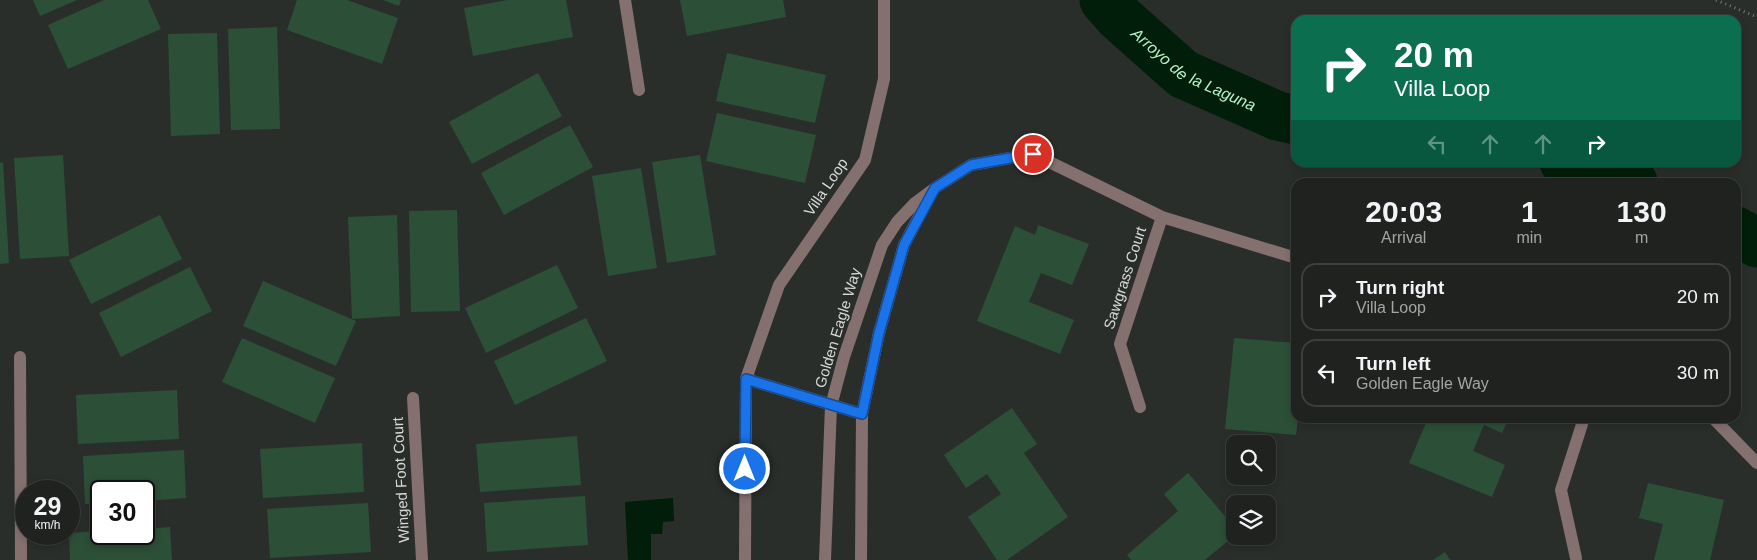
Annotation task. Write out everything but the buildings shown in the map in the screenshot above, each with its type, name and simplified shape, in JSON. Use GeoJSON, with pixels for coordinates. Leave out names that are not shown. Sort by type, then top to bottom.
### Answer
{"type":"FeatureCollection","features":[{"type":"Feature","properties":{"kind":"street"},"geometry":{"type":"LineString","coordinates":[[625,0],[640,90]]}},
{"type":"Feature","properties":{"kind":"street","name":"Villa Loop"},"geometry":{"type":"LineString","coordinates":[[745,560],[746,379],[779,285],[865,160],[884,80],[884,0]]}},
{"type":"Feature","properties":{"kind":"street","name":"Golden Eagle Way"},"geometry":{"type":"LineString","coordinates":[[825,560],[832,406],[844,356],[882,245],[897,222],[915,203],[935,188],[971,165],[1033,154],[1162,217],[1291,256]]}},
{"type":"Feature","properties":{"kind":"street","name":"Golden Eagle Way"},"geometry":{"type":"LineString","coordinates":[[861,560],[862,414],[879,333],[904,245],[935,188]]}},
{"type":"Feature","properties":{"kind":"street","name":"Sawgrass Court"},"geometry":{"type":"LineString","coordinates":[[1140,407],[1120,344],[1162,217]]}},
{"type":"Feature","properties":{"kind":"street"},"geometry":{"type":"LineString","coordinates":[[20,357],[21,560]]}},
{"type":"Feature","properties":{"kind":"street"},"geometry":{"type":"LineString","coordinates":[[746,379],[862,414]]}},
{"type":"Feature","properties":{"kind":"street","name":"Winged Foot Court"},"geometry":{"type":"LineString","coordinates":[[413,398],[422,560]]}},
{"type":"Feature","properties":{"kind":"street"},"geometry":{"type":"LineString","coordinates":[[1576,558],[1561,490],[1582,423]]}},
{"type":"Feature","properties":{"kind":"street"},"geometry":{"type":"LineString","coordinates":[[1719,423],[1757,463]]}},
{"type":"Feature","properties":{"kind":"path"},"geometry":{"type":"LineString","coordinates":[[1716,0],[1757,17]]}},
{"type":"Feature","properties":{"kind":"shaded area"},"geometry":{"type":"Polygon","coordinates":[[[673,498],[674,521],[663,522],[662,534],[651,534],[651,560],[628,560],[625,502],[673,498]]]}},
{"type":"Feature","properties":{"kind":"waterway","name":"Arroyo de la Laguna"},"geometry":{"type":"LineString","coordinates":[[1104,0],[1119,17],[1183,74],[1278,116],[1291,119]]}},
{"type":"Feature","properties":{"kind":"waterway","name":"Arroyo de la Laguna"},"geometry":{"type":"LineString","coordinates":[[1581,167],[1619,178]]}},
{"type":"Feature","properties":{"kind":"waterway","name":"Arroyo de la Laguna"},"geometry":{"type":"LineString","coordinates":[[1741,234],[1757,243]]}},
{"type":"Feature","properties":{"kind":"route"},"geometry":{"type":"LineString","coordinates":[[745,469],[746,379],[862,414],[879,333],[904,245],[935,188],[971,165],[1033,154]]}}]}
